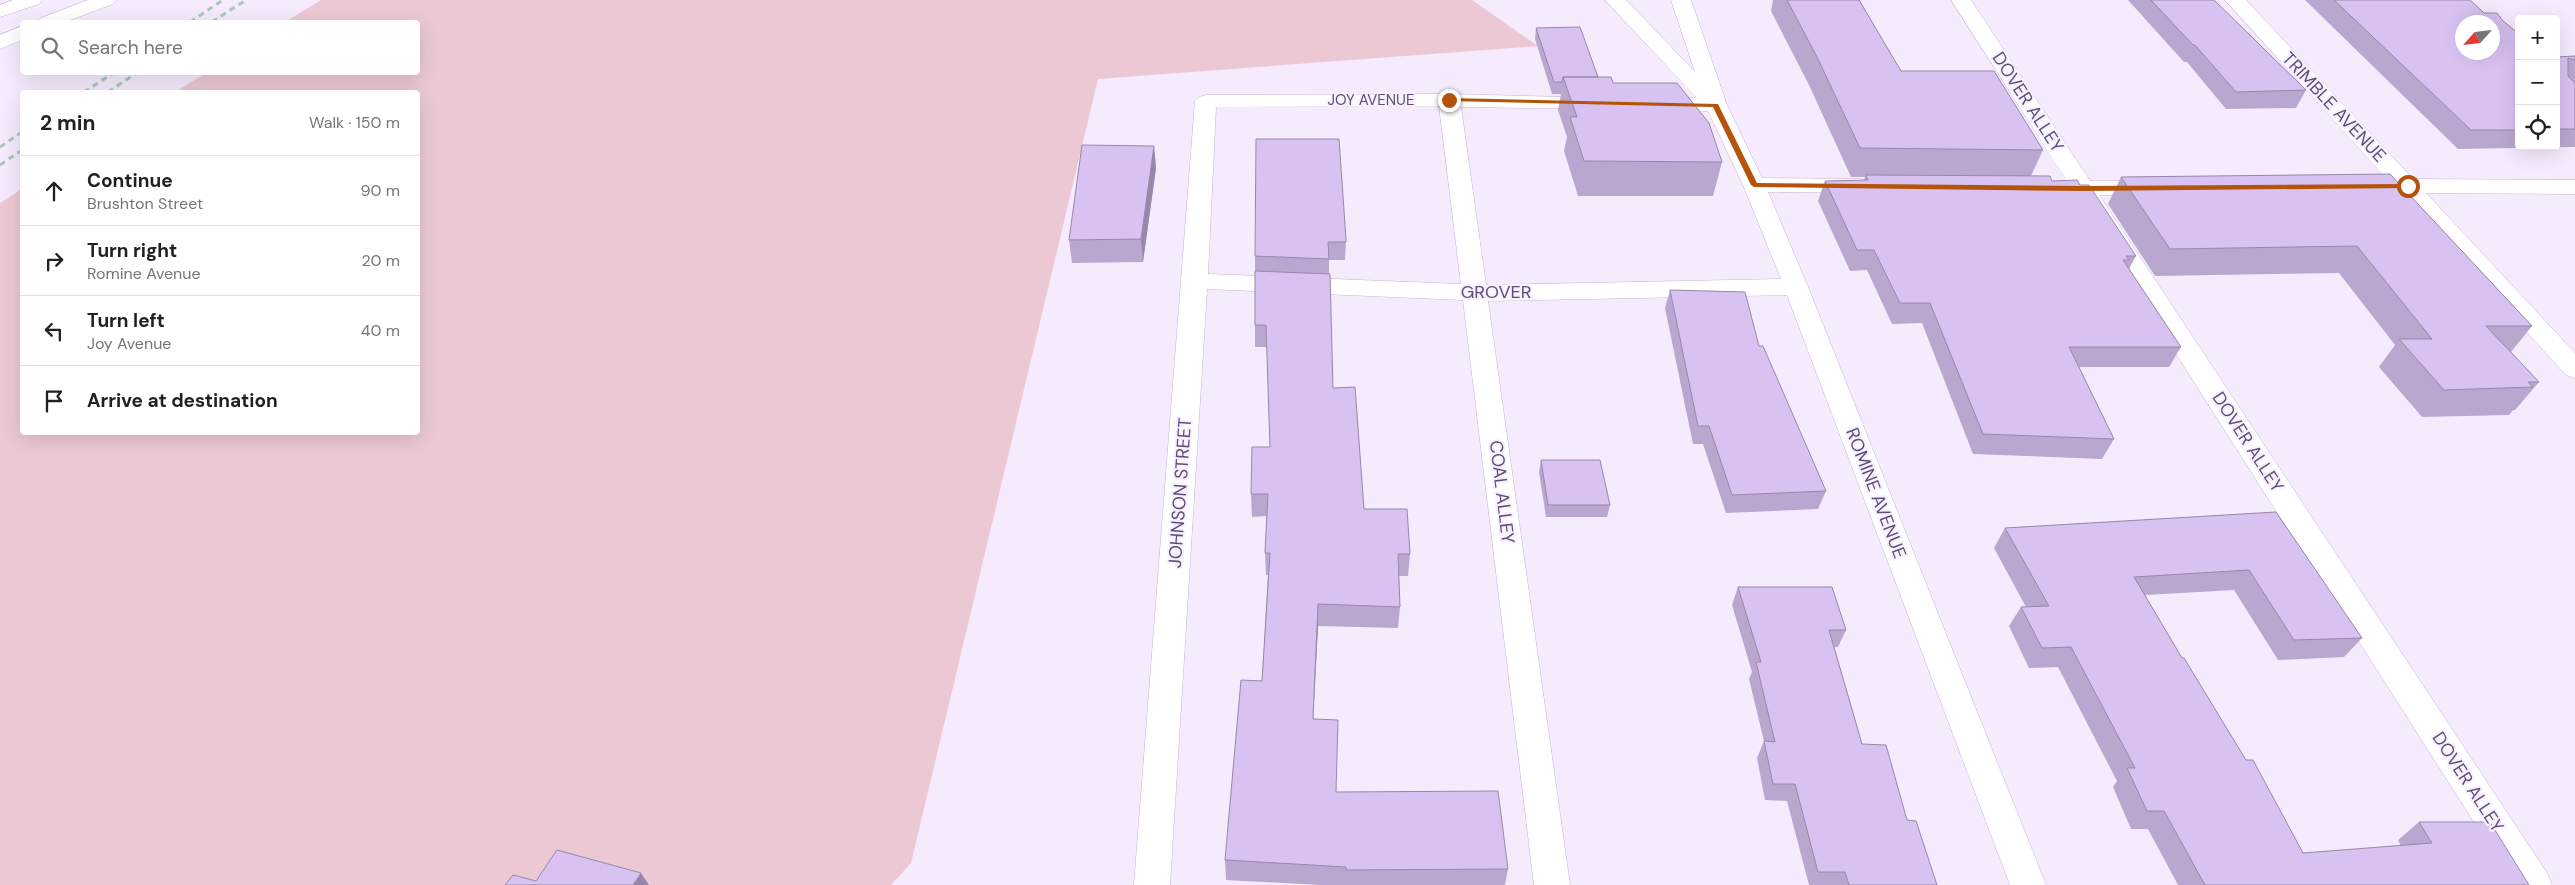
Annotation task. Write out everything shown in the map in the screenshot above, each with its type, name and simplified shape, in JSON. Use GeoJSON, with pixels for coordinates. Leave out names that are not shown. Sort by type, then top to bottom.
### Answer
{"type":"FeatureCollection","features":[{"type":"Feature","properties":{"kind":"street"},"geometry":{"type":"LineString","coordinates":[[0,11],[32,0]]}},
{"type":"Feature","properties":{"kind":"street"},"geometry":{"type":"LineString","coordinates":[[53,20],[106,0]]}},
{"type":"Feature","properties":{"kind":"street","name":"ROMINE AVENUE"},"geometry":{"type":"LineString","coordinates":[[1615,0],[1716,105]]}},
{"type":"Feature","properties":{"kind":"street","name":"ROMINE AVENUE"},"geometry":{"type":"LineString","coordinates":[[1681,0],[1716,105],[1754,185],[1796,286],[2028,885]]}},
{"type":"Feature","properties":{"kind":"street","name":"DOVER ALLEY"},"geometry":{"type":"LineString","coordinates":[[1961,0],[2534,885]]}},
{"type":"Feature","properties":{"kind":"street","name":"TRIMBLE AVENUE"},"geometry":{"type":"LineString","coordinates":[[2235,0],[2575,368]]}},
{"type":"Feature","properties":{"kind":"street"},"geometry":{"type":"LineString","coordinates":[[0,42],[20,33]]}},
{"type":"Feature","properties":{"kind":"street","name":"JOY AVENUE"},"geometry":{"type":"LineString","coordinates":[[1206,101],[1449,100],[1716,105]]}},
{"type":"Feature","properties":{"kind":"street","name":"COAL ALLEY"},"geometry":{"type":"LineString","coordinates":[[1449,100],[1476,293],[1552,885]]}},
{"type":"Feature","properties":{"kind":"street","name":"JOHNSON STREET"},"geometry":{"type":"LineString","coordinates":[[1152,885],[1196,281],[1206,101]]}},
{"type":"Feature","properties":{"kind":"street"},"geometry":{"type":"LineString","coordinates":[[1754,185],[1884,186]]}},
{"type":"Feature","properties":{"kind":"street"},"geometry":{"type":"LineString","coordinates":[[2339,186],[2575,187]]}},
{"type":"Feature","properties":{"kind":"street"},"geometry":{"type":"LineString","coordinates":[[2044,188],[2172,188]]}},
{"type":"Feature","properties":{"kind":"street","name":"GROVER"},"geometry":{"type":"LineString","coordinates":[[1196,281],[1476,293],[1796,286]]}},
{"type":"Feature","properties":{"kind":"shaded area"},"geometry":{"type":"Polygon","coordinates":[[[321,0],[1472,0],[1538,46],[1098,79],[911,863],[891,885],[0,885],[0,203],[20,190],[20,435],[420,435],[420,90],[178,90],[203,75],[420,75],[420,20],[288,20],[321,0]]]}},
{"type":"Feature","properties":{"kind":"building"},"geometry":{"type":"Polygon","coordinates":[[[1787,0],[1859,0],[1901,71],[1994,71],[2043,150],[1860,148],[1817,57],[1787,0]]]}},
{"type":"Feature","properties":{"kind":"building"},"geometry":{"type":"Polygon","coordinates":[[[2151,0],[2214,0],[2306,90],[2236,92],[2195,45],[2151,0]]]}},
{"type":"Feature","properties":{"kind":"building"},"geometry":{"type":"Polygon","coordinates":[[[2334,0],[2470,0],[2484,13],[2497,13],[2498,15],[2455,15],[2455,60],[2500,60],[2500,17],[2515,31],[2515,130],[2471,130],[2334,0]]]}},
{"type":"Feature","properties":{"kind":"building"},"geometry":{"type":"Polygon","coordinates":[[[1580,27],[1598,77],[1563,77],[1562,82],[1554,82],[1536,28],[1580,27]]]}},
{"type":"Feature","properties":{"kind":"building"},"geometry":{"type":"Polygon","coordinates":[[[2575,56],[2575,60],[2568,58],[2568,76],[2575,83],[2575,129],[2560,129],[2560,57],[2575,56]]]}},
{"type":"Feature","properties":{"kind":"building"},"geometry":{"type":"Polygon","coordinates":[[[1563,77],[1611,77],[1613,83],[1677,83],[1709,123],[1722,162],[1584,161],[1570,117],[1577,117],[1563,77]]]}},
{"type":"Feature","properties":{"kind":"building"},"geometry":{"type":"Polygon","coordinates":[[[1256,139],[1339,139],[1346,242],[1328,242],[1329,259],[1255,256],[1256,139]]]}},
{"type":"Feature","properties":{"kind":"building"},"geometry":{"type":"Polygon","coordinates":[[[1082,145],[1154,146],[1141,239],[1069,240],[1082,145]]]}},
{"type":"Feature","properties":{"kind":"building"},"geometry":{"type":"Polygon","coordinates":[[[2390,174],[2532,326],[2486,326],[2539,382],[2528,382],[2533,387],[2444,390],[2399,339],[2432,339],[2357,246],[2170,249],[2121,177],[2390,174]]]}},
{"type":"Feature","properties":{"kind":"building"},"geometry":{"type":"Polygon","coordinates":[[[1866,175],[2050,176],[2052,181],[2077,180],[2080,185],[2089,185],[2136,256],[2126,256],[2129,260],[2123,260],[2181,347],[2069,347],[2114,439],[1983,434],[1930,303],[1900,303],[1874,250],[1857,250],[1825,181],[1868,180],[1866,175]]]}},
{"type":"Feature","properties":{"kind":"building"},"geometry":{"type":"Polygon","coordinates":[[[1255,271],[1330,274],[1333,388],[1355,387],[1364,509],[1407,509],[1410,554],[1398,554],[1400,607],[1318,604],[1313,719],[1338,720],[1336,792],[1498,791],[1508,869],[1346,870],[1346,867],[1225,860],[1241,680],[1262,681],[1270,553],[1265,553],[1268,494],[1251,494],[1252,447],[1270,447],[1266,325],[1255,325],[1255,271]]]}},
{"type":"Feature","properties":{"kind":"building"},"geometry":{"type":"Polygon","coordinates":[[[1670,290],[1745,292],[1759,346],[1763,346],[1826,491],[1732,495],[1709,426],[1698,426],[1670,290]]]}},
{"type":"Feature","properties":{"kind":"building"},"geometry":{"type":"Polygon","coordinates":[[[1541,460],[1600,460],[1610,505],[1548,505],[1541,460]]]}},
{"type":"Feature","properties":{"kind":"building"},"geometry":{"type":"Polygon","coordinates":[[[2276,512],[2362,638],[2294,640],[2249,570],[2134,577],[2246,760],[2253,760],[2303,853],[2432,843],[2419,822],[2490,822],[2529,885],[2205,885],[2164,811],[2147,811],[2127,768],[2135,768],[2071,647],[2042,648],[2021,607],[2049,606],[2005,528],[2276,512]]]}},
{"type":"Feature","properties":{"kind":"building"},"geometry":{"type":"Polygon","coordinates":[[[1738,587],[1832,587],[1846,630],[1829,630],[1862,744],[1886,745],[1907,820],[1916,821],[1937,885],[1849,885],[1845,872],[1818,872],[1795,784],[1773,784],[1764,741],[1775,742],[1756,662],[1761,662],[1738,587]]]}},
{"type":"Feature","properties":{"kind":"building"},"geometry":{"type":"Polygon","coordinates":[[[557,850],[641,873],[633,885],[505,885],[513,875],[536,881],[557,850]]]}},
{"type":"Feature","properties":{"kind":"railway"},"geometry":{"type":"LineString","coordinates":[[193,20],[223,0]]}},
{"type":"Feature","properties":{"kind":"railway"},"geometry":{"type":"LineString","coordinates":[[215,20],[246,0]]}},
{"type":"Feature","properties":{"kind":"railway"},"geometry":{"type":"LineString","coordinates":[[87,90],[110,75]]}},
{"type":"Feature","properties":{"kind":"railway"},"geometry":{"type":"LineString","coordinates":[[111,90],[134,75]]}},
{"type":"Feature","properties":{"kind":"railway"},"geometry":{"type":"LineString","coordinates":[[0,147],[20,133]]}},
{"type":"Feature","properties":{"kind":"railway"},"geometry":{"type":"LineString","coordinates":[[0,165],[20,151]]}},
{"type":"Feature","properties":{"kind":"route"},"geometry":{"type":"LineString","coordinates":[[1449,100],[1716,105],[1754,185],[2083,188],[2408,186]]}}]}
